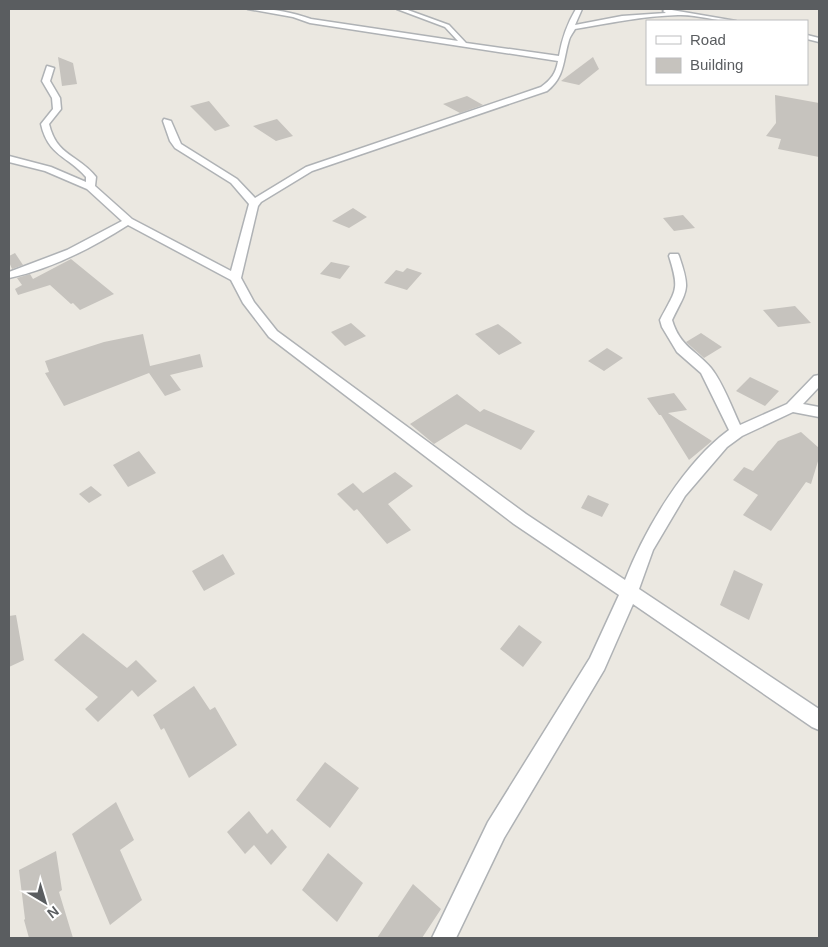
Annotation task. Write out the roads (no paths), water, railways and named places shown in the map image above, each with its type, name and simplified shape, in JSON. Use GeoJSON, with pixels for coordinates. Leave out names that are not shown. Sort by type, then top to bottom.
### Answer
{"type":"FeatureCollection","features":[{"type":"Feature","properties":{"kind":"street"},"geometry":{"type":"LineString","coordinates":[[251,9],[294,15],[310,21],[562,58]]}},
{"type":"Feature","properties":{"kind":"street"},"geometry":{"type":"LineString","coordinates":[[400,9],[447,26],[464,44]]}},
{"type":"Feature","properties":{"kind":"street"},"geometry":{"type":"LineString","coordinates":[[235,278],[254,203],[308,169],[544,89],[552,83],[560,70],[566,37],[579,9]]}},
{"type":"Feature","properties":{"kind":"street"},"geometry":{"type":"LineString","coordinates":[[660,9],[674,14]]}},
{"type":"Feature","properties":{"kind":"street"},"geometry":{"type":"LineString","coordinates":[[571,28],[622,18],[674,14],[725,20]]}},
{"type":"Feature","properties":{"kind":"street"},"geometry":{"type":"LineString","coordinates":[[50,68],[46,81],[56,98],[57,109],[45,124],[46,131],[58,152],[88,172],[91,177],[90,187]]}},
{"type":"Feature","properties":{"kind":"street"},"geometry":{"type":"LineString","coordinates":[[167,121],[174,141],[178,146],[234,182],[254,203]]}},
{"type":"Feature","properties":{"kind":"street"},"geometry":{"type":"LineString","coordinates":[[9,159],[48,169],[90,187],[128,221],[235,278],[248,303],[273,334],[520,519],[819,720]]}},
{"type":"Feature","properties":{"kind":"street"},"geometry":{"type":"LineString","coordinates":[[9,275],[69,253],[128,221]]}},
{"type":"Feature","properties":{"kind":"street"},"geometry":{"type":"LineString","coordinates":[[674,256],[682,288],[679,298],[666,320],[668,327],[681,349],[706,371],[737,432]]}},
{"type":"Feature","properties":{"kind":"street"},"geometry":{"type":"LineString","coordinates":[[444,938],[496,830],[597,664],[630,593],[646,548],[680,492],[722,443],[737,432],[792,407],[819,379]]}},
{"type":"Feature","properties":{"kind":"street"},"geometry":{"type":"LineString","coordinates":[[792,407],[819,412]]}}]}
